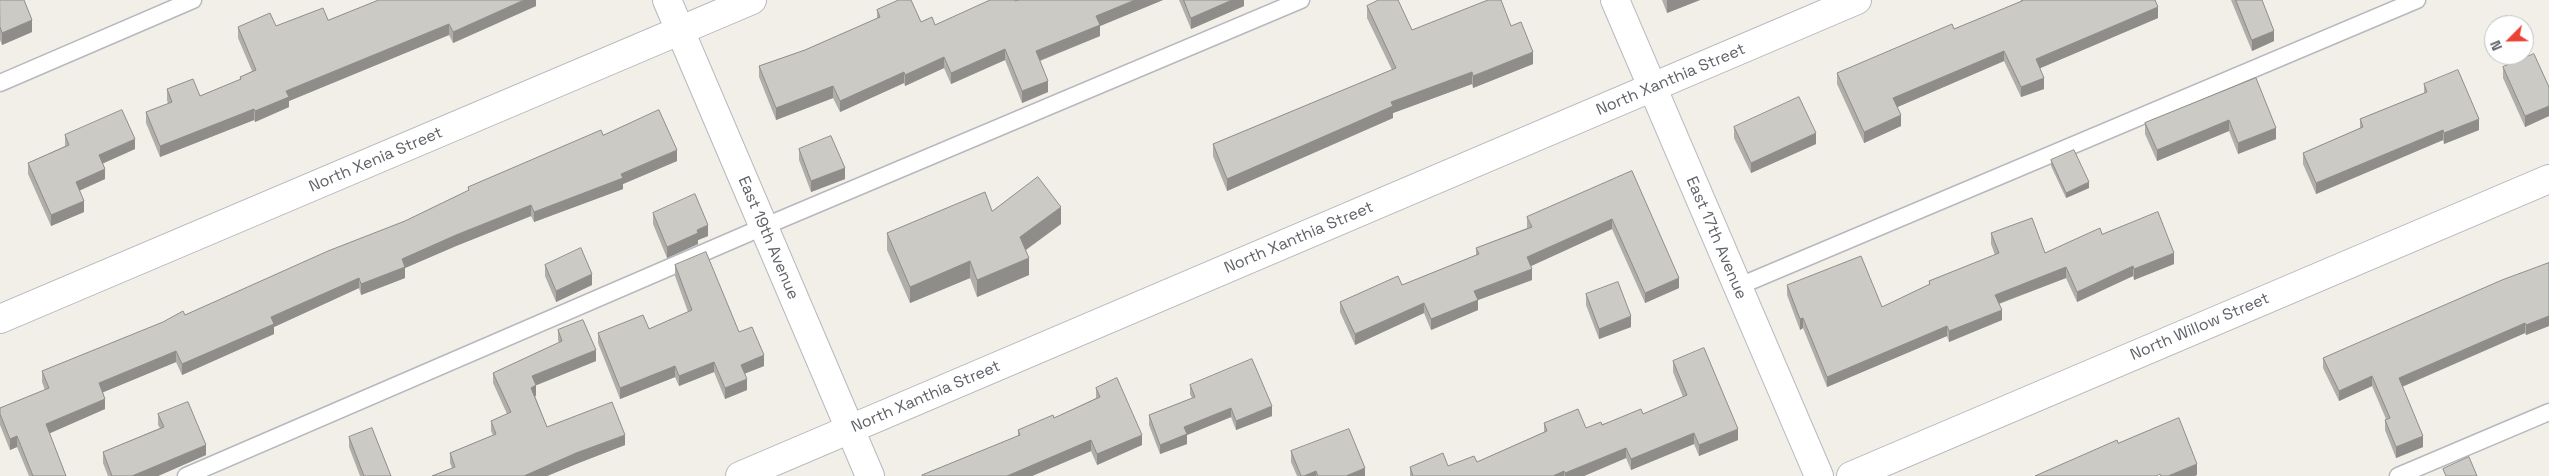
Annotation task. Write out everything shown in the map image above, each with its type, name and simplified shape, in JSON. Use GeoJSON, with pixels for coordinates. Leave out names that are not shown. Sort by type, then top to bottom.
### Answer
{"type":"FeatureCollection","features":[{"type":"Feature","properties":{"kind":"street","name":"East 19th Avenue"},"geometry":{"type":"LineString","coordinates":[[667,0],[870,476]]}},
{"type":"Feature","properties":{"kind":"street","name":"North Xenia Street"},"geometry":{"type":"LineString","coordinates":[[0,319],[752,0]]}},
{"type":"Feature","properties":{"kind":"street","name":"East 17th Avenue"},"geometry":{"type":"LineString","coordinates":[[1614,0],[1819,476]]}},
{"type":"Feature","properties":{"kind":"street","name":"North Xanthia Street"},"geometry":{"type":"LineString","coordinates":[[740,476],[1858,0]]}},
{"type":"Feature","properties":{"kind":"street","name":"North Willow Street"},"geometry":{"type":"LineString","coordinates":[[1851,476],[2549,179]]}},
{"type":"Feature","properties":{"kind":"lane"},"geometry":{"type":"LineString","coordinates":[[0,82],[193,0]]}},
{"type":"Feature","properties":{"kind":"lane"},"geometry":{"type":"LineString","coordinates":[[186,476],[763,227],[1301,0]]}},
{"type":"Feature","properties":{"kind":"lane"},"geometry":{"type":"LineString","coordinates":[[1737,287],[2416,0]]}},
{"type":"Feature","properties":{"kind":"lane"},"geometry":{"type":"LineString","coordinates":[[2398,476],[2549,412]]}},
{"type":"Feature","properties":{"kind":"building"},"geometry":{"type":"Polygon","coordinates":[[[0,0],[24,0],[32,20],[2,33],[0,27],[0,0]]]}},
{"type":"Feature","properties":{"kind":"building"},"geometry":{"type":"Polygon","coordinates":[[[379,0],[524,0],[453,32],[449,24],[286,91],[289,97],[160,146],[146,112],[172,102],[167,89],[193,79],[200,96],[241,79],[240,77],[256,70],[238,27],[270,13],[276,26],[323,8],[328,20],[379,0]]]}},
{"type":"Feature","properties":{"kind":"building"},"geometry":{"type":"Polygon","coordinates":[[[899,0],[911,0],[921,22],[932,17],[935,25],[990,0],[1135,0],[1096,16],[1100,25],[1036,51],[1048,81],[1022,91],[1005,49],[951,73],[944,57],[905,75],[904,72],[840,101],[833,86],[776,108],[759,66],[805,50],[880,17],[877,10],[899,0]]]}},
{"type":"Feature","properties":{"kind":"building"},"geometry":{"type":"Polygon","coordinates":[[[1184,0],[1232,0],[1191,18],[1184,0]]]}},
{"type":"Feature","properties":{"kind":"building"},"geometry":{"type":"Polygon","coordinates":[[[1379,0],[1398,0],[1412,30],[1488,0],[1501,0],[1511,26],[1521,22],[1533,52],[1473,76],[1472,72],[1391,102],[1393,106],[1227,179],[1213,144],[1396,68],[1367,6],[1379,0]]]}},
{"type":"Feature","properties":{"kind":"building"},"geometry":{"type":"Polygon","coordinates":[[[2022,0],[2155,0],[2158,7],[2036,59],[2044,78],[2021,87],[2004,51],[1893,98],[1901,115],[1864,132],[1837,73],[1952,24],[1954,29],[2022,0]]]}},
{"type":"Feature","properties":{"kind":"building"},"geometry":{"type":"Polygon","coordinates":[[[2236,0],[2262,0],[2274,31],[2252,40],[2236,0]]]}},
{"type":"Feature","properties":{"kind":"building"},"geometry":{"type":"Polygon","coordinates":[[[2534,54],[2549,87],[2549,106],[2525,116],[2503,67],[2508,65],[2534,65],[2534,54]]]}},
{"type":"Feature","properties":{"kind":"building"},"geometry":{"type":"Polygon","coordinates":[[[2458,70],[2479,119],[2444,133],[2443,130],[2316,183],[2303,153],[2363,127],[2360,119],[2427,92],[2424,84],[2458,70]]]}},
{"type":"Feature","properties":{"kind":"building"},"geometry":{"type":"Polygon","coordinates":[[[2256,78],[2276,128],[2238,143],[2229,120],[2157,150],[2145,123],[2256,78]]]}},
{"type":"Feature","properties":{"kind":"building"},"geometry":{"type":"Polygon","coordinates":[[[1799,97],[1816,133],[1751,163],[1734,127],[1799,97]]]}},
{"type":"Feature","properties":{"kind":"building"},"geometry":{"type":"Polygon","coordinates":[[[122,110],[135,139],[99,155],[105,169],[76,182],[84,201],[51,215],[28,163],[69,145],[65,135],[122,110]]]}},
{"type":"Feature","properties":{"kind":"building"},"geometry":{"type":"Polygon","coordinates":[[[659,110],[677,150],[621,174],[623,178],[534,212],[531,205],[456,235],[402,259],[405,267],[361,284],[359,278],[271,317],[274,324],[182,364],[176,351],[99,383],[105,399],[46,424],[66,476],[33,476],[17,436],[10,439],[0,414],[0,408],[49,388],[42,371],[163,322],[183,311],[185,315],[328,251],[405,221],[469,190],[468,187],[601,130],[603,135],[659,110]]]}},
{"type":"Feature","properties":{"kind":"building"},"geometry":{"type":"Polygon","coordinates":[[[831,136],[845,168],[811,181],[799,149],[831,136]]]}},
{"type":"Feature","properties":{"kind":"building"},"geometry":{"type":"Polygon","coordinates":[[[2074,150],[2089,182],[2066,193],[2051,160],[2074,150]]]}},
{"type":"Feature","properties":{"kind":"building"},"geometry":{"type":"Polygon","coordinates":[[[1632,171],[1679,278],[1645,293],[1612,219],[1527,257],[1532,269],[1474,291],[1478,300],[1431,319],[1424,303],[1355,334],[1340,302],[1398,276],[1402,285],[1479,254],[1476,248],[1532,227],[1527,217],[1632,171]]]}},
{"type":"Feature","properties":{"kind":"building"},"geometry":{"type":"Polygon","coordinates":[[[1038,177],[1061,207],[1020,237],[1029,258],[977,280],[970,261],[910,287],[887,233],[985,192],[992,211],[1038,177]]]}},
{"type":"Feature","properties":{"kind":"building"},"geometry":{"type":"Polygon","coordinates":[[[695,194],[708,225],[697,230],[698,233],[667,247],[653,213],[695,194]]]}},
{"type":"Feature","properties":{"kind":"building"},"geometry":{"type":"Polygon","coordinates":[[[2158,212],[2174,253],[2134,269],[2133,266],[2077,292],[2066,267],[1995,295],[2002,310],[1949,331],[1947,326],[1827,377],[1803,318],[1800,319],[1787,285],[1861,256],[1882,307],[1930,284],[1929,281],[1999,253],[1991,233],[2032,218],[2045,253],[2100,228],[2102,234],[2158,212]]]}},
{"type":"Feature","properties":{"kind":"building"},"geometry":{"type":"Polygon","coordinates":[[[581,248],[592,274],[556,291],[545,265],[581,248]]]}},
{"type":"Feature","properties":{"kind":"building"},"geometry":{"type":"Polygon","coordinates":[[[706,252],[739,332],[752,327],[764,355],[741,365],[747,379],[725,388],[714,362],[679,376],[675,366],[620,388],[598,333],[643,315],[649,329],[692,310],[675,265],[706,252]]]}},
{"type":"Feature","properties":{"kind":"building"},"geometry":{"type":"Polygon","coordinates":[[[2549,263],[2549,316],[2526,325],[2525,323],[2399,378],[2423,436],[2396,447],[2385,420],[2390,418],[2372,376],[2339,391],[2323,358],[2502,280],[2549,263]]]}},
{"type":"Feature","properties":{"kind":"building"},"geometry":{"type":"Polygon","coordinates":[[[1618,282],[1631,316],[1599,329],[1586,294],[1618,282]]]}},
{"type":"Feature","properties":{"kind":"building"},"geometry":{"type":"Polygon","coordinates":[[[583,320],[596,350],[532,376],[536,385],[531,388],[547,427],[612,402],[625,435],[576,453],[524,476],[432,476],[455,467],[450,453],[496,434],[491,421],[511,412],[493,373],[562,341],[558,330],[583,320]]]}},
{"type":"Feature","properties":{"kind":"building"},"geometry":{"type":"Polygon","coordinates":[[[1704,348],[1738,429],[1699,445],[1694,433],[1631,459],[1626,448],[1553,476],[1413,476],[1410,467],[1443,453],[1448,466],[1474,456],[1477,462],[1547,431],[1544,423],[1578,409],[1586,428],[1601,422],[1602,425],[1641,409],[1643,414],[1687,395],[1673,361],[1704,348]]]}},
{"type":"Feature","properties":{"kind":"building"},"geometry":{"type":"Polygon","coordinates":[[[1252,359],[1272,406],[1236,421],[1231,408],[1184,427],[1187,434],[1160,445],[1149,415],[1195,397],[1190,385],[1252,359]]]}},
{"type":"Feature","properties":{"kind":"building"},"geometry":{"type":"Polygon","coordinates":[[[1117,378],[1142,435],[1097,454],[1091,440],[1007,476],[922,476],[1020,435],[1018,430],[1053,415],[1054,418],[1100,397],[1096,388],[1117,378]]]}},
{"type":"Feature","properties":{"kind":"building"},"geometry":{"type":"Polygon","coordinates":[[[188,402],[206,445],[132,476],[112,476],[103,452],[164,427],[158,414],[188,402]]]}},
{"type":"Feature","properties":{"kind":"building"},"geometry":{"type":"Polygon","coordinates":[[[2179,418],[2197,464],[2168,476],[2161,476],[2160,474],[2156,476],[2035,476],[2117,440],[2118,443],[2179,418]]]}},
{"type":"Feature","properties":{"kind":"building"},"geometry":{"type":"Polygon","coordinates":[[[372,428],[391,476],[364,476],[349,437],[372,428]]]}},
{"type":"Feature","properties":{"kind":"building"},"geometry":{"type":"Polygon","coordinates":[[[1349,429],[1365,468],[1346,476],[1318,476],[1316,471],[1301,476],[1291,451],[1349,429]]]}},
{"type":"Feature","properties":{"kind":"building"},"geometry":{"type":"Polygon","coordinates":[[[2469,457],[2477,476],[2446,476],[2443,469],[2469,457]]]}}]}
